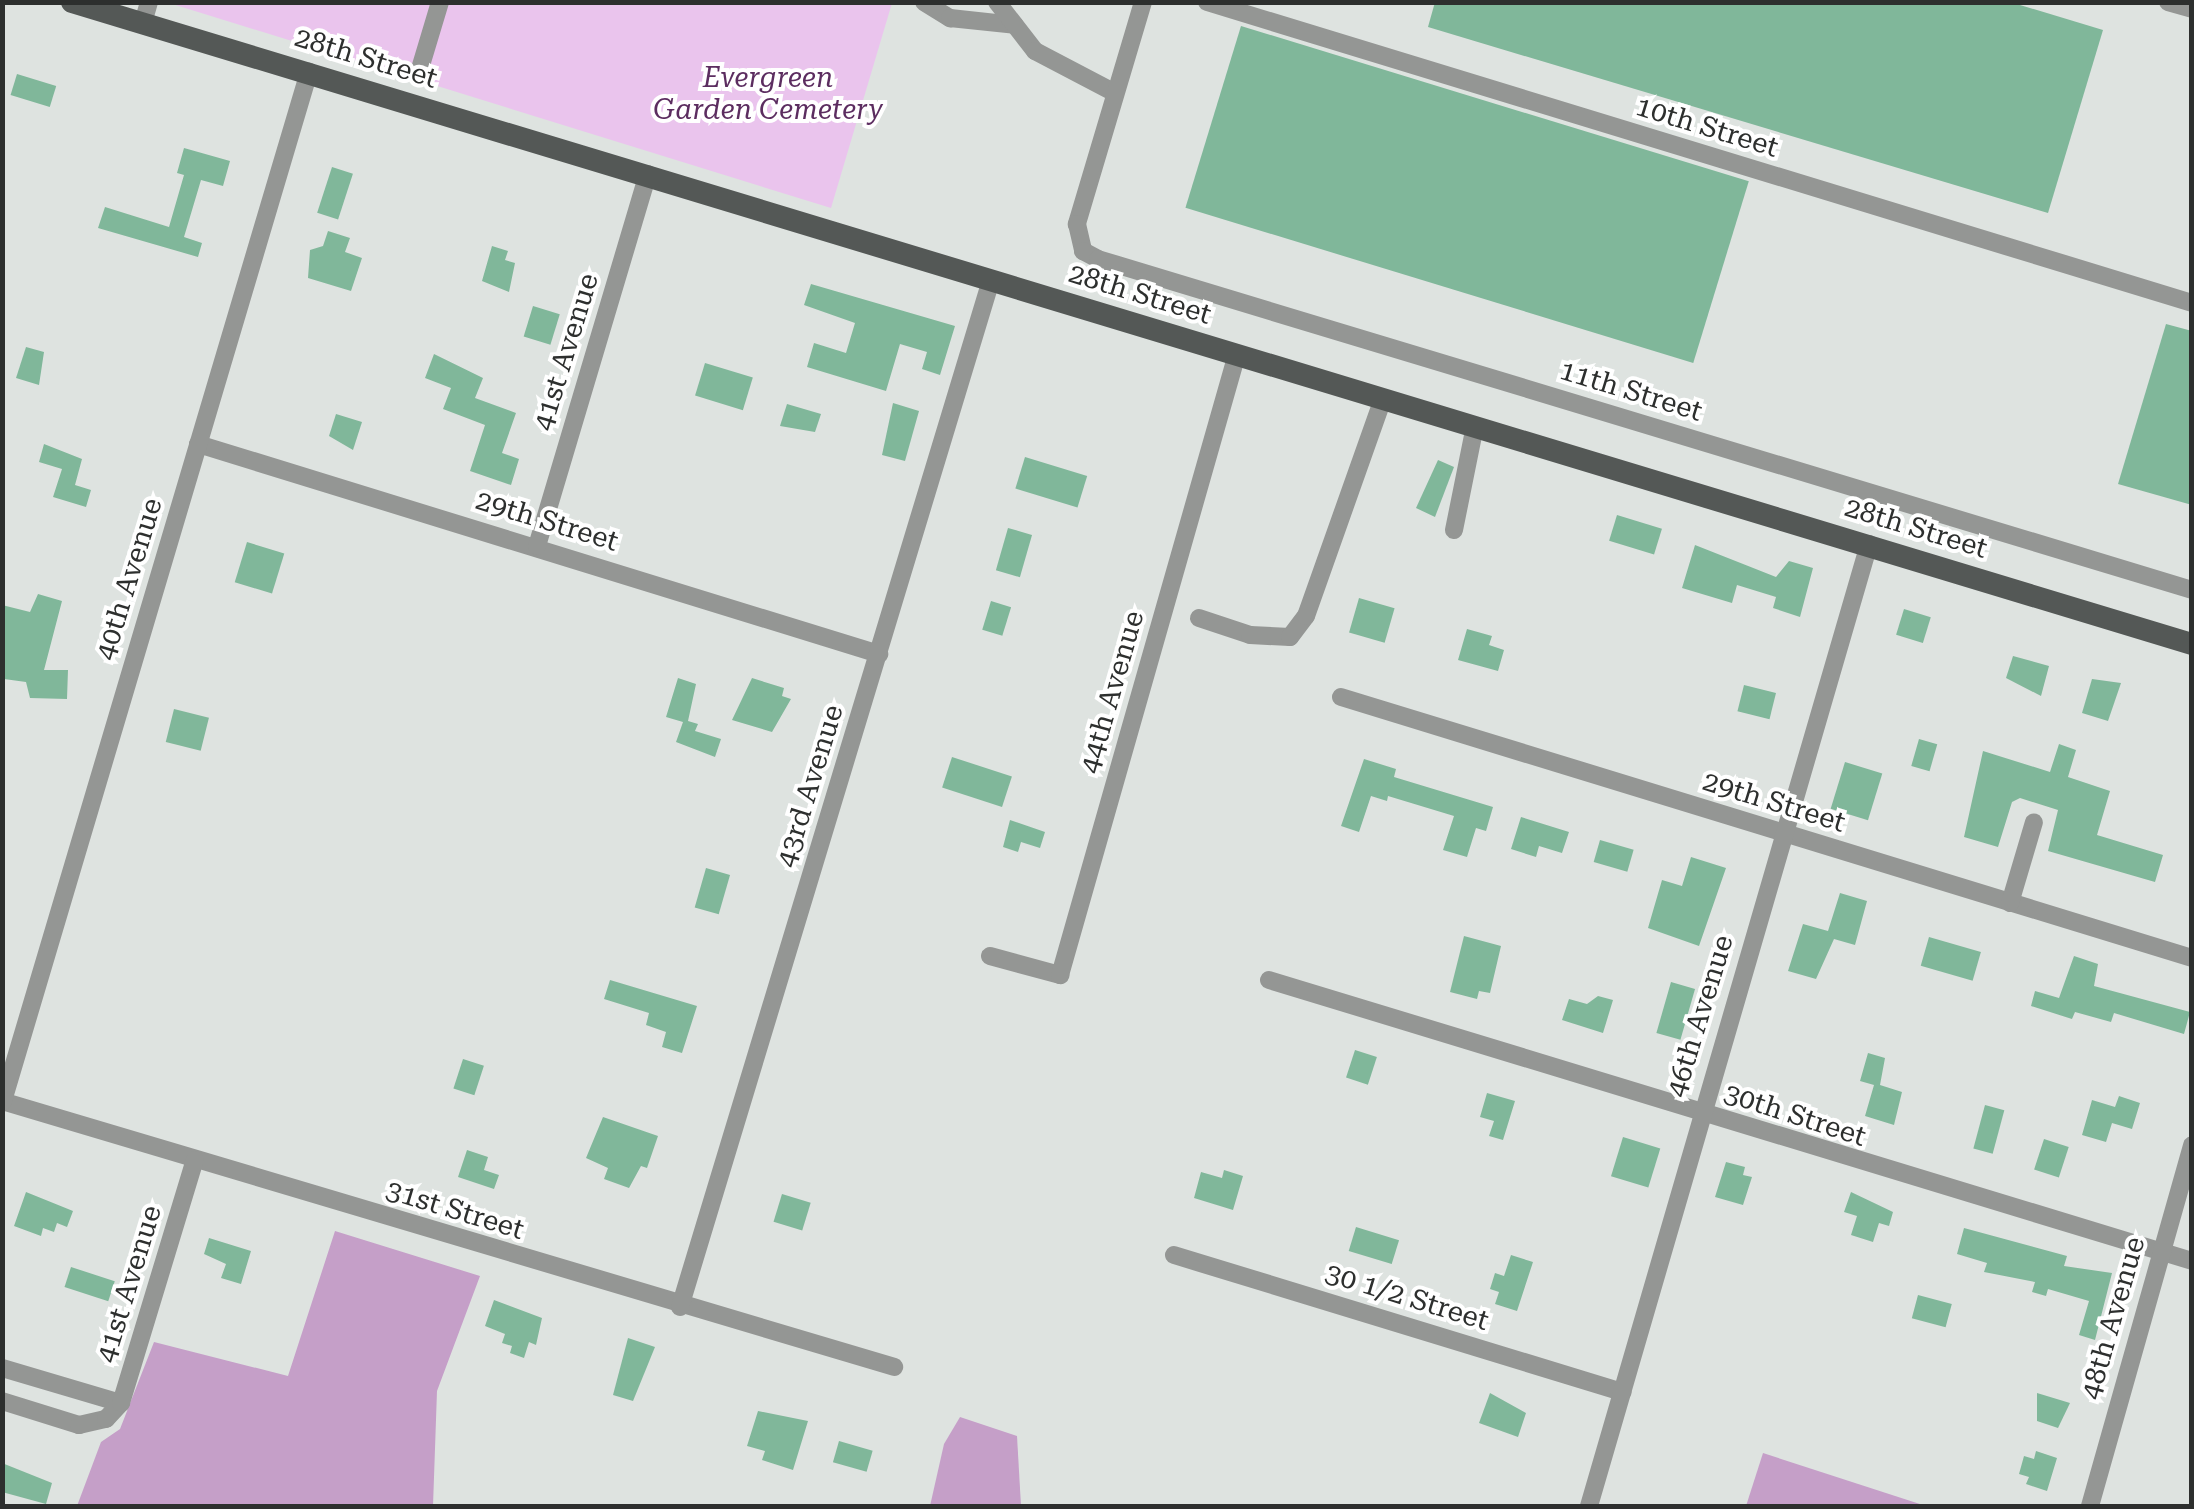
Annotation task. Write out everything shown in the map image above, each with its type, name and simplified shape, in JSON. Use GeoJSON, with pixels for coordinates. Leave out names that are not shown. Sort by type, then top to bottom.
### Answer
{"type":"FeatureCollection","features":[{"type":"Feature","properties":{"kind":"main road","name":"28th Street"},"geometry":{"type":"LineString","coordinates":[[72,2],[146,13],[308,72],[2192,644]]}},
{"type":"Feature","properties":{"kind":"street"},"geometry":{"type":"LineString","coordinates":[[420,72],[440,2]]}},
{"type":"Feature","properties":{"kind":"street"},"geometry":{"type":"LineString","coordinates":[[924,2],[950,18],[1015,26]]}},
{"type":"Feature","properties":{"kind":"street"},"geometry":{"type":"LineString","coordinates":[[997,2],[1035,52],[1114,92],[1143,2]]}},
{"type":"Feature","properties":{"kind":"street","name":"10th Street"},"geometry":{"type":"LineString","coordinates":[[1206,2],[2192,303]]}},
{"type":"Feature","properties":{"kind":"street"},"geometry":{"type":"LineString","coordinates":[[2168,2],[2192,9]]}},
{"type":"Feature","properties":{"kind":"street","name":"40th Avenue"},"geometry":{"type":"LineString","coordinates":[[3,1101],[308,72]]}},
{"type":"Feature","properties":{"kind":"street","name":"11th Street"},"geometry":{"type":"LineString","coordinates":[[1114,92],[1078,224],[1083,250],[1098,259],[2192,590]]}},
{"type":"Feature","properties":{"kind":"street","name":"41st Avenue"},"geometry":{"type":"LineString","coordinates":[[537,546],[648,174]]}},
{"type":"Feature","properties":{"kind":"street","name":"43rd Avenue"},"geometry":{"type":"LineString","coordinates":[[680,1307],[991,280]]}},
{"type":"Feature","properties":{"kind":"street","name":"44th Avenue"},"geometry":{"type":"LineString","coordinates":[[990,956],[1060,975],[1238,354]]}},
{"type":"Feature","properties":{"kind":"street"},"geometry":{"type":"LineString","coordinates":[[1198,618],[1250,636],[1290,637],[1306,616],[1383,398]]}},
{"type":"Feature","properties":{"kind":"street"},"geometry":{"type":"LineString","coordinates":[[1454,530],[1474,426]]}},
{"type":"Feature","properties":{"kind":"street","name":"29th Street"},"geometry":{"type":"LineString","coordinates":[[198,444],[879,654]]}},
{"type":"Feature","properties":{"kind":"street","name":"46th Avenue"},"geometry":{"type":"LineString","coordinates":[[1589,1506],[1698,1113],[1785,834],[1869,544]]}},
{"type":"Feature","properties":{"kind":"street","name":"29th Street"},"geometry":{"type":"LineString","coordinates":[[1341,697],[2192,958]]}},
{"type":"Feature","properties":{"kind":"street"},"geometry":{"type":"LineString","coordinates":[[2010,903],[2034,822]]}},
{"type":"Feature","properties":{"kind":"street","name":"30th Street"},"geometry":{"type":"LineString","coordinates":[[1269,980],[2192,1261]]}},
{"type":"Feature","properties":{"kind":"street","name":"31st Street"},"geometry":{"type":"LineString","coordinates":[[3,1101],[680,1307],[894,1367]]}},
{"type":"Feature","properties":{"kind":"street","name":"48th Avenue"},"geometry":{"type":"LineString","coordinates":[[2090,1506],[2192,1146]]}},
{"type":"Feature","properties":{"kind":"street","name":"41st Avenue"},"geometry":{"type":"LineString","coordinates":[[2,1400],[79,1424],[106,1420],[121,1403],[195,1160]]}},
{"type":"Feature","properties":{"kind":"street","name":"30 1/2 Street"},"geometry":{"type":"LineString","coordinates":[[1174,1255],[1623,1392]]}},
{"type":"Feature","properties":{"kind":"street"},"geometry":{"type":"LineString","coordinates":[[2,1368],[121,1403]]}},
{"type":"Feature","properties":{"kind":"green space","name":"Evergreen Garden Cemetery"},"geometry":{"type":"Polygon","coordinates":[[[169,3],[892,3],[831,208],[169,3]]]}},
{"type":"Feature","properties":{"kind":"shaded area"},"geometry":{"type":"Polygon","coordinates":[[[335,1231],[480,1276],[437,1391],[433,1506],[77,1506],[101,1442],[120,1429],[154,1342],[288,1376],[335,1231]]]}},
{"type":"Feature","properties":{"kind":"shaded area"},"geometry":{"type":"Polygon","coordinates":[[[960,1417],[1017,1436],[1021,1506],[930,1506],[944,1444],[960,1417]]]}},
{"type":"Feature","properties":{"kind":"shaded area"},"geometry":{"type":"Polygon","coordinates":[[[1763,1453],[1926,1506],[1746,1506],[1763,1453]]]}},
{"type":"Feature","properties":{"kind":"building"},"geometry":{"type":"Polygon","coordinates":[[[1435,2],[2010,2],[2103,30],[2048,213],[1428,27],[1435,2]]]}},
{"type":"Feature","properties":{"kind":"building"},"geometry":{"type":"Polygon","coordinates":[[[1241,26],[1749,181],[1693,363],[1185,208],[1241,26]]]}},
{"type":"Feature","properties":{"kind":"building"},"geometry":{"type":"Polygon","coordinates":[[[17,74],[56,86],[50,107],[11,95],[17,74]]]}},
{"type":"Feature","properties":{"kind":"building"},"geometry":{"type":"Polygon","coordinates":[[[184,148],[230,161],[223,186],[201,180],[184,237],[202,243],[198,257],[98,228],[105,207],[169,227],[184,175],[177,173],[184,148]]]}},
{"type":"Feature","properties":{"kind":"building"},"geometry":{"type":"Polygon","coordinates":[[[332,167],[353,174],[338,219],[317,213],[332,167]]]}},
{"type":"Feature","properties":{"kind":"building"},"geometry":{"type":"Polygon","coordinates":[[[328,231],[350,238],[345,252],[362,258],[351,291],[308,278],[310,250],[323,246],[328,231]]]}},
{"type":"Feature","properties":{"kind":"building"},"geometry":{"type":"Polygon","coordinates":[[[492,246],[508,251],[505,260],[515,263],[509,292],[482,281],[492,246]]]}},
{"type":"Feature","properties":{"kind":"building"},"geometry":{"type":"Polygon","coordinates":[[[811,284],[955,326],[940,375],[922,369],[927,352],[900,344],[886,391],[807,367],[814,343],[846,353],[855,323],[804,305],[811,284]]]}},
{"type":"Feature","properties":{"kind":"building"},"geometry":{"type":"Polygon","coordinates":[[[533,306],[560,314],[550,345],[524,337],[533,306]]]}},
{"type":"Feature","properties":{"kind":"building"},"geometry":{"type":"Polygon","coordinates":[[[2166,324],[2192,331],[2192,505],[2118,484],[2166,324]]]}},
{"type":"Feature","properties":{"kind":"building"},"geometry":{"type":"Polygon","coordinates":[[[26,347],[44,352],[39,385],[16,378],[26,347]]]}},
{"type":"Feature","properties":{"kind":"building"},"geometry":{"type":"Polygon","coordinates":[[[434,354],[483,378],[475,398],[516,413],[502,453],[519,459],[511,485],[470,471],[485,425],[443,409],[451,388],[425,378],[434,354]]]}},
{"type":"Feature","properties":{"kind":"building"},"geometry":{"type":"Polygon","coordinates":[[[705,363],[753,378],[743,410],[695,396],[705,363]]]}},
{"type":"Feature","properties":{"kind":"building"},"geometry":{"type":"Polygon","coordinates":[[[893,403],[919,411],[905,461],[882,455],[893,403]]]}},
{"type":"Feature","properties":{"kind":"building"},"geometry":{"type":"Polygon","coordinates":[[[787,404],[821,414],[815,432],[780,426],[787,404]]]}},
{"type":"Feature","properties":{"kind":"building"},"geometry":{"type":"Polygon","coordinates":[[[336,414],[362,422],[353,450],[329,436],[336,414]]]}},
{"type":"Feature","properties":{"kind":"building"},"geometry":{"type":"Polygon","coordinates":[[[44,444],[82,459],[75,485],[91,490],[86,507],[53,497],[62,469],[39,462],[44,444]]]}},
{"type":"Feature","properties":{"kind":"building"},"geometry":{"type":"Polygon","coordinates":[[[1025,457],[1087,476],[1078,508],[1015,489],[1025,457]]]}},
{"type":"Feature","properties":{"kind":"building"},"geometry":{"type":"Polygon","coordinates":[[[1438,460],[1454,467],[1435,517],[1416,508],[1438,460]]]}},
{"type":"Feature","properties":{"kind":"building"},"geometry":{"type":"Polygon","coordinates":[[[1617,515],[1662,529],[1654,555],[1609,541],[1617,515]]]}},
{"type":"Feature","properties":{"kind":"building"},"geometry":{"type":"Polygon","coordinates":[[[1008,528],[1032,535],[1020,577],[996,570],[1008,528]]]}},
{"type":"Feature","properties":{"kind":"building"},"geometry":{"type":"Polygon","coordinates":[[[247,542],[284,553],[272,594],[235,582],[247,542]]]}},
{"type":"Feature","properties":{"kind":"building"},"geometry":{"type":"Polygon","coordinates":[[[1695,545],[1776,577],[1789,561],[1813,568],[1800,617],[1773,608],[1776,597],[1737,585],[1732,603],[1682,588],[1695,545]]]}},
{"type":"Feature","properties":{"kind":"building"},"geometry":{"type":"Polygon","coordinates":[[[38,594],[62,601],[44,670],[68,670],[67,699],[30,698],[26,682],[4,679],[2,605],[30,612],[38,594]]]}},
{"type":"Feature","properties":{"kind":"building"},"geometry":{"type":"Polygon","coordinates":[[[1359,598],[1395,608],[1385,643],[1349,633],[1359,598]]]}},
{"type":"Feature","properties":{"kind":"building"},"geometry":{"type":"Polygon","coordinates":[[[991,601],[1011,607],[1002,636],[982,630],[991,601]]]}},
{"type":"Feature","properties":{"kind":"building"},"geometry":{"type":"Polygon","coordinates":[[[1904,609],[1931,617],[1923,643],[1896,635],[1904,609]]]}},
{"type":"Feature","properties":{"kind":"building"},"geometry":{"type":"Polygon","coordinates":[[[1467,629],[1492,636],[1489,645],[1504,650],[1498,671],[1458,660],[1467,629]]]}},
{"type":"Feature","properties":{"kind":"building"},"geometry":{"type":"Polygon","coordinates":[[[2013,656],[2049,666],[2041,696],[2006,678],[2013,656]]]}},
{"type":"Feature","properties":{"kind":"building"},"geometry":{"type":"Polygon","coordinates":[[[678,678],[696,684],[688,721],[698,724],[695,731],[721,739],[715,757],[676,742],[683,722],[666,717],[678,678]]]}},
{"type":"Feature","properties":{"kind":"building"},"geometry":{"type":"Polygon","coordinates":[[[752,678],[784,688],[782,696],[791,699],[772,732],[732,720],[752,678]]]}},
{"type":"Feature","properties":{"kind":"building"},"geometry":{"type":"Polygon","coordinates":[[[2092,679],[2121,683],[2108,721],[2082,713],[2092,679]]]}},
{"type":"Feature","properties":{"kind":"building"},"geometry":{"type":"Polygon","coordinates":[[[1744,685],[1776,693],[1769,719],[1737,711],[1744,685]]]}},
{"type":"Feature","properties":{"kind":"building"},"geometry":{"type":"Polygon","coordinates":[[[174,709],[209,718],[201,751],[166,742],[174,709]]]}},
{"type":"Feature","properties":{"kind":"building"},"geometry":{"type":"Polygon","coordinates":[[[1919,739],[1937,744],[1930,771],[1911,766],[1919,739]]]}},
{"type":"Feature","properties":{"kind":"building"},"geometry":{"type":"Polygon","coordinates":[[[2059,744],[2076,750],[2068,777],[2110,791],[2097,835],[2163,855],[2155,882],[2048,851],[2058,810],[2020,798],[2012,802],[1998,847],[1964,837],[1983,751],[2050,772],[2059,744]]]}},
{"type":"Feature","properties":{"kind":"building"},"geometry":{"type":"Polygon","coordinates":[[[952,757],[1012,776],[1002,807],[942,787],[952,757]]]}},
{"type":"Feature","properties":{"kind":"building"},"geometry":{"type":"Polygon","coordinates":[[[1364,759],[1396,769],[1394,777],[1493,807],[1486,831],[1476,828],[1467,857],[1443,850],[1454,816],[1388,796],[1387,801],[1371,796],[1359,832],[1341,826],[1364,759]]]}},
{"type":"Feature","properties":{"kind":"building"},"geometry":{"type":"Polygon","coordinates":[[[1845,762],[1882,773],[1868,820],[1831,809],[1845,762]]]}},
{"type":"Feature","properties":{"kind":"building"},"geometry":{"type":"Polygon","coordinates":[[[1521,817],[1569,832],[1562,853],[1539,846],[1536,857],[1511,849],[1521,817]]]}},
{"type":"Feature","properties":{"kind":"building"},"geometry":{"type":"Polygon","coordinates":[[[1010,820],[1045,832],[1040,848],[1021,842],[1018,852],[1003,847],[1010,820]]]}},
{"type":"Feature","properties":{"kind":"building"},"geometry":{"type":"Polygon","coordinates":[[[1600,840],[1634,850],[1627,872],[1594,862],[1600,840]]]}},
{"type":"Feature","properties":{"kind":"building"},"geometry":{"type":"Polygon","coordinates":[[[1691,857],[1726,868],[1699,946],[1648,928],[1662,880],[1682,886],[1691,857]]]}},
{"type":"Feature","properties":{"kind":"building"},"geometry":{"type":"Polygon","coordinates":[[[706,868],[730,875],[719,914],[695,907],[706,868]]]}},
{"type":"Feature","properties":{"kind":"building"},"geometry":{"type":"Polygon","coordinates":[[[1840,893],[1867,901],[1855,945],[1834,939],[1816,979],[1788,971],[1803,924],[1828,931],[1840,893]]]}},
{"type":"Feature","properties":{"kind":"building"},"geometry":{"type":"Polygon","coordinates":[[[1464,936],[1501,946],[1490,993],[1479,991],[1477,999],[1450,992],[1464,936]]]}},
{"type":"Feature","properties":{"kind":"building"},"geometry":{"type":"Polygon","coordinates":[[[1929,937],[1981,952],[1973,981],[1921,966],[1929,937]]]}},
{"type":"Feature","properties":{"kind":"building"},"geometry":{"type":"Polygon","coordinates":[[[2074,956],[2098,964],[2094,986],[2190,1012],[2184,1034],[2114,1013],[2111,1022],[2075,1012],[2072,1019],[2031,1006],[2035,991],[2059,998],[2074,956]]]}},
{"type":"Feature","properties":{"kind":"building"},"geometry":{"type":"Polygon","coordinates":[[[610,980],[697,1006],[682,1053],[662,1047],[666,1032],[646,1025],[649,1013],[604,999],[610,980]]]}},
{"type":"Feature","properties":{"kind":"building"},"geometry":{"type":"Polygon","coordinates":[[[1671,982],[1695,989],[1680,1040],[1656,1033],[1671,982]]]}},
{"type":"Feature","properties":{"kind":"building"},"geometry":{"type":"Polygon","coordinates":[[[1598,996],[1613,1000],[1603,1033],[1562,1020],[1569,999],[1587,1004],[1598,996]]]}},
{"type":"Feature","properties":{"kind":"building"},"geometry":{"type":"Polygon","coordinates":[[[1355,1050],[1377,1057],[1368,1085],[1346,1078],[1355,1050]]]}},
{"type":"Feature","properties":{"kind":"building"},"geometry":{"type":"Polygon","coordinates":[[[1868,1053],[1885,1058],[1880,1085],[1902,1092],[1894,1125],[1865,1116],[1874,1085],[1860,1081],[1868,1053]]]}},
{"type":"Feature","properties":{"kind":"building"},"geometry":{"type":"Polygon","coordinates":[[[463,1059],[484,1066],[474,1095],[453,1088],[463,1059]]]}},
{"type":"Feature","properties":{"kind":"building"},"geometry":{"type":"Polygon","coordinates":[[[1487,1093],[1515,1101],[1503,1140],[1489,1136],[1494,1121],[1480,1117],[1487,1093]]]}},
{"type":"Feature","properties":{"kind":"building"},"geometry":{"type":"Polygon","coordinates":[[[2119,1096],[2140,1103],[2132,1129],[2112,1123],[2106,1142],[2082,1135],[2092,1100],[2115,1107],[2119,1096]]]}},
{"type":"Feature","properties":{"kind":"building"},"geometry":{"type":"Polygon","coordinates":[[[1985,1105],[2004,1110],[1993,1154],[1973,1148],[1985,1105]]]}},
{"type":"Feature","properties":{"kind":"building"},"geometry":{"type":"Polygon","coordinates":[[[603,1117],[658,1136],[647,1168],[641,1166],[629,1188],[604,1179],[608,1168],[586,1158],[603,1117]]]}},
{"type":"Feature","properties":{"kind":"building"},"geometry":{"type":"Polygon","coordinates":[[[1623,1137],[1660,1148],[1648,1188],[1611,1176],[1623,1137]]]}},
{"type":"Feature","properties":{"kind":"building"},"geometry":{"type":"Polygon","coordinates":[[[2044,1139],[2069,1147],[2059,1177],[2034,1169],[2044,1139]]]}},
{"type":"Feature","properties":{"kind":"building"},"geometry":{"type":"Polygon","coordinates":[[[467,1150],[488,1157],[484,1170],[499,1175],[494,1189],[458,1177],[467,1150]]]}},
{"type":"Feature","properties":{"kind":"building"},"geometry":{"type":"Polygon","coordinates":[[[1726,1162],[1745,1167],[1743,1175],[1752,1177],[1743,1205],[1715,1197],[1726,1162]]]}},
{"type":"Feature","properties":{"kind":"building"},"geometry":{"type":"Polygon","coordinates":[[[1224,1170],[1243,1176],[1233,1210],[1194,1198],[1201,1172],[1222,1178],[1224,1170]]]}},
{"type":"Feature","properties":{"kind":"building"},"geometry":{"type":"Polygon","coordinates":[[[26,1192],[73,1211],[67,1227],[57,1223],[54,1232],[43,1228],[41,1236],[14,1226],[26,1192]]]}},
{"type":"Feature","properties":{"kind":"building"},"geometry":{"type":"Polygon","coordinates":[[[1851,1192],[1893,1212],[1889,1226],[1879,1223],[1873,1242],[1851,1235],[1857,1216],[1844,1212],[1851,1192]]]}},
{"type":"Feature","properties":{"kind":"building"},"geometry":{"type":"Polygon","coordinates":[[[782,1194],[811,1203],[802,1231],[774,1222],[782,1194]]]}},
{"type":"Feature","properties":{"kind":"building"},"geometry":{"type":"Polygon","coordinates":[[[1356,1227],[1399,1240],[1392,1264],[1349,1251],[1356,1227]]]}},
{"type":"Feature","properties":{"kind":"building"},"geometry":{"type":"Polygon","coordinates":[[[1964,1228],[2067,1256],[2064,1266],[2112,1273],[2095,1340],[2079,1335],[2089,1301],[2048,1289],[2046,1296],[2032,1292],[2035,1282],[1984,1272],[1987,1263],[1957,1254],[1964,1228]]]}},
{"type":"Feature","properties":{"kind":"building"},"geometry":{"type":"Polygon","coordinates":[[[209,1238],[251,1251],[241,1284],[221,1278],[226,1264],[204,1254],[209,1238]]]}},
{"type":"Feature","properties":{"kind":"building"},"geometry":{"type":"Polygon","coordinates":[[[1511,1255],[1533,1262],[1517,1311],[1495,1304],[1499,1292],[1490,1289],[1495,1273],[1504,1276],[1511,1255]]]}},
{"type":"Feature","properties":{"kind":"building"},"geometry":{"type":"Polygon","coordinates":[[[71,1267],[115,1281],[108,1301],[65,1287],[71,1267]]]}},
{"type":"Feature","properties":{"kind":"building"},"geometry":{"type":"Polygon","coordinates":[[[1918,1295],[1952,1304],[1946,1327],[1912,1318],[1918,1295]]]}},
{"type":"Feature","properties":{"kind":"building"},"geometry":{"type":"Polygon","coordinates":[[[494,1300],[542,1318],[536,1345],[529,1342],[524,1358],[510,1353],[512,1346],[502,1343],[505,1334],[485,1326],[494,1300]]]}},
{"type":"Feature","properties":{"kind":"building"},"geometry":{"type":"Polygon","coordinates":[[[628,1338],[655,1347],[633,1401],[613,1395],[628,1338]]]}},
{"type":"Feature","properties":{"kind":"building"},"geometry":{"type":"Polygon","coordinates":[[[1490,1393],[1526,1413],[1518,1437],[1479,1423],[1490,1393]]]}},
{"type":"Feature","properties":{"kind":"building"},"geometry":{"type":"Polygon","coordinates":[[[2037,1393],[2070,1403],[2058,1428],[2037,1421],[2037,1393]]]}},
{"type":"Feature","properties":{"kind":"building"},"geometry":{"type":"Polygon","coordinates":[[[758,1411],[808,1421],[793,1470],[762,1460],[765,1451],[747,1446],[758,1411]]]}},
{"type":"Feature","properties":{"kind":"building"},"geometry":{"type":"Polygon","coordinates":[[[839,1441],[873,1451],[867,1472],[833,1462],[839,1441]]]}},
{"type":"Feature","properties":{"kind":"building"},"geometry":{"type":"Polygon","coordinates":[[[2036,1451],[2057,1458],[2047,1491],[2026,1484],[2029,1477],[2019,1474],[2024,1456],[2034,1459],[2036,1451]]]}},
{"type":"Feature","properties":{"kind":"building"},"geometry":{"type":"Polygon","coordinates":[[[2,1463],[52,1483],[46,1504],[2,1492],[2,1463]]]}}]}
